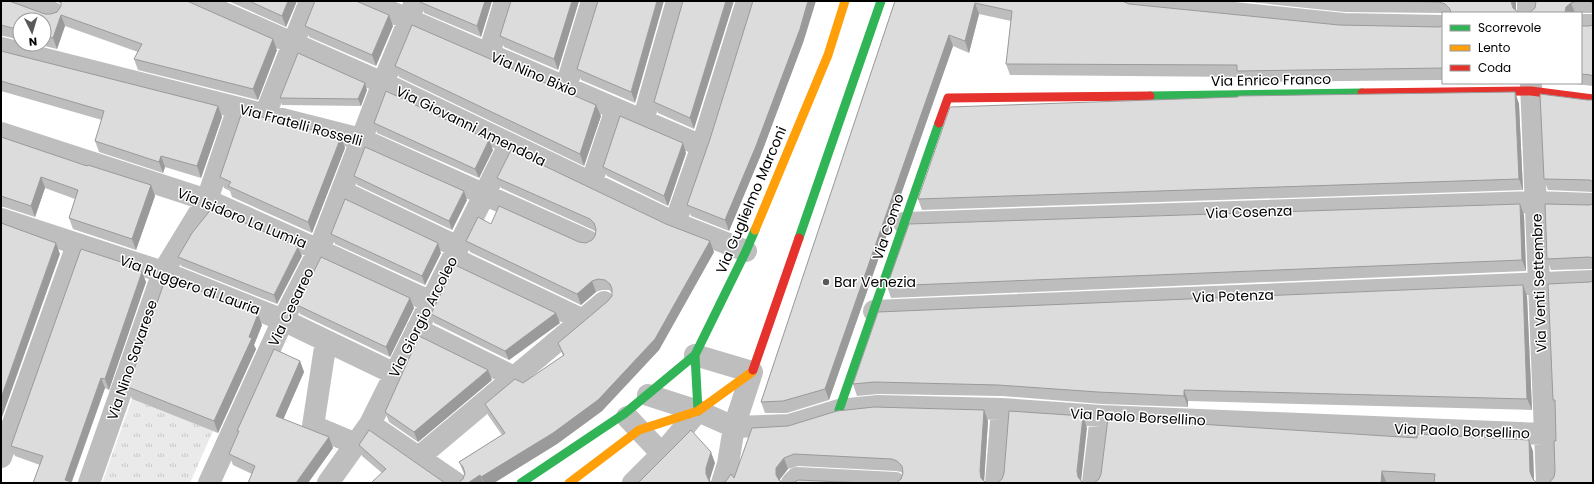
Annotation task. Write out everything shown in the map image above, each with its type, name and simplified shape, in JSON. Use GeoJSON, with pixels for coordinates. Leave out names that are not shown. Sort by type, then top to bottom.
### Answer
{"type":"FeatureCollection","features":[{"type":"Feature","properties":{"kind":"street"},"geometry":{"type":"LineString","coordinates":[[18,1],[53,13]]}},
{"type":"Feature","properties":{"kind":"street","name":"Via Giovanni Amendola"},"geometry":{"type":"LineString","coordinates":[[197,1],[383,84],[675,223],[746,251]]}},
{"type":"Feature","properties":{"kind":"street"},"geometry":{"type":"LineString","coordinates":[[265,115],[310,1]]}},
{"type":"Feature","properties":{"kind":"street","name":"Via Nino Bixio"},"geometry":{"type":"LineString","coordinates":[[366,1],[412,11],[489,54],[702,146]]}},
{"type":"Feature","properties":{"kind":"street"},"geometry":{"type":"LineString","coordinates":[[489,54],[505,1]]}},
{"type":"Feature","properties":{"kind":"street"},"geometry":{"type":"LineString","coordinates":[[566,88],[592,1]]}},
{"type":"Feature","properties":{"kind":"street"},"geometry":{"type":"LineString","coordinates":[[643,121],[677,1]]}},
{"type":"Feature","properties":{"kind":"street"},"geometry":{"type":"LineString","coordinates":[[675,223],[702,146],[747,1]]}},
{"type":"Feature","properties":{"kind":"street","name":"Via Guglielmo Marconi"},"geometry":{"type":"LineString","coordinates":[[698,411],[695,355],[746,251],[828,54],[845,1]]}},
{"type":"Feature","properties":{"kind":"street"},"geometry":{"type":"LineString","coordinates":[[722,483],[728,464],[734,427],[752,372],[881,1]]}},
{"type":"Feature","properties":{"kind":"street"},"geometry":{"type":"LineString","coordinates":[[1129,1],[1134,3],[1344,24],[1442,26]]}},
{"type":"Feature","properties":{"kind":"street"},"geometry":{"type":"LineString","coordinates":[[1528,1],[1528,12]]}},
{"type":"Feature","properties":{"kind":"street","name":"Via Cesareo"},"geometry":{"type":"LineString","coordinates":[[209,483],[283,320],[320,250],[412,11]]}},
{"type":"Feature","properties":{"kind":"street"},"geometry":{"type":"LineString","coordinates":[[1582,26],[1593,25]]}},
{"type":"Feature","properties":{"kind":"street","name":"Via Fratelli Rosselli"},"geometry":{"type":"LineString","coordinates":[[1,48],[362,139],[588,241]]}},
{"type":"Feature","properties":{"kind":"street","name":"Via Enrico Franco"},"geometry":{"type":"LineString","coordinates":[[948,98],[1531,87],[1593,99]]}},
{"type":"Feature","properties":{"kind":"street","name":"Via Venti Settembre"},"geometry":{"type":"LineString","coordinates":[[1531,87],[1547,483]]}},
{"type":"Feature","properties":{"kind":"street","name":"Via Como"},"geometry":{"type":"LineString","coordinates":[[839,410],[948,98]]}},
{"type":"Feature","properties":{"kind":"street","name":"Via Nino Savarese"},"geometry":{"type":"LineString","coordinates":[[89,483],[163,272],[208,200],[238,108]]}},
{"type":"Feature","properties":{"kind":"street"},"geometry":{"type":"LineString","coordinates":[[591,184],[616,109]]}},
{"type":"Feature","properties":{"kind":"street","name":"Via Isidoro La Lumia"},"geometry":{"type":"LineString","coordinates":[[1,133],[208,200],[431,302]]}},
{"type":"Feature","properties":{"kind":"street","name":"Via Giorgio Arcoleo"},"geometry":{"type":"LineString","coordinates":[[328,483],[370,424],[509,145]]}},
{"type":"Feature","properties":{"kind":"street"},"geometry":{"type":"LineString","coordinates":[[343,192],[583,320]]}},
{"type":"Feature","properties":{"kind":"street","name":"Via Cosenza"},"geometry":{"type":"LineString","coordinates":[[904,223],[1536,202],[1593,204]]}},
{"type":"Feature","properties":{"kind":"street","name":"Via Ruggero di Lauria"},"geometry":{"type":"LineString","coordinates":[[1,219],[163,272],[283,320],[395,374]]}},
{"type":"Feature","properties":{"kind":"street"},"geometry":{"type":"LineString","coordinates":[[1,457],[77,245]]}},
{"type":"Feature","properties":{"kind":"street","name":"Via Potenza"},"geometry":{"type":"LineString","coordinates":[[874,311],[1593,281]]}},
{"type":"Feature","properties":{"kind":"street"},"geometry":{"type":"LineString","coordinates":[[419,457],[604,302]]}},
{"type":"Feature","properties":{"kind":"street"},"geometry":{"type":"LineString","coordinates":[[418,329],[514,377]]}},
{"type":"Feature","properties":{"kind":"street"},"geometry":{"type":"LineString","coordinates":[[326,341],[313,426],[356,444]]}},
{"type":"Feature","properties":{"kind":"street"},"geometry":{"type":"LineString","coordinates":[[521,483],[624,414],[695,355],[752,372]]}},
{"type":"Feature","properties":{"kind":"street"},"geometry":{"type":"LineString","coordinates":[[633,483],[662,454],[698,411],[752,372]]}},
{"type":"Feature","properties":{"kind":"street"},"geometry":{"type":"LineString","coordinates":[[648,395],[698,411],[734,427]]}},
{"type":"Feature","properties":{"kind":"street","name":"Via Paolo Borsellino"},"geometry":{"type":"LineString","coordinates":[[734,427],[789,425],[839,410],[878,406],[1002,409],[1101,416],[1545,434]]}},
{"type":"Feature","properties":{"kind":"street"},"geometry":{"type":"LineString","coordinates":[[996,483],[1002,409]]}},
{"type":"Feature","properties":{"kind":"street"},"geometry":{"type":"LineString","coordinates":[[569,483],[639,430],[698,411]]}},
{"type":"Feature","properties":{"kind":"street"},"geometry":{"type":"LineString","coordinates":[[624,414],[662,454]]}},
{"type":"Feature","properties":{"kind":"street"},"geometry":{"type":"LineString","coordinates":[[1093,483],[1101,416]]}},
{"type":"Feature","properties":{"kind":"street"},"geometry":{"type":"LineString","coordinates":[[370,424],[456,483]]}},
{"type":"Feature","properties":{"kind":"street"},"geometry":{"type":"LineString","coordinates":[[792,483],[797,478],[895,483]]}},
{"type":"Feature","properties":{"kind":"green space"},"geometry":{"type":"Polygon","coordinates":[[[132,399],[213,431],[190,483],[102,483],[132,399]]]}},
{"type":"Feature","properties":{"kind":"building"},"geometry":{"type":"Polygon","coordinates":[[[1,1],[9,1],[39,12],[12,12],[12,28],[1,25],[1,1]]]}},
{"type":"Feature","properties":{"kind":"building"},"geometry":{"type":"Polygon","coordinates":[[[61,1],[187,1],[273,39],[253,89],[134,59],[142,44],[61,15],[53,38],[52,14],[57,12],[61,6],[61,1]]]}},
{"type":"Feature","properties":{"kind":"building"},"geometry":{"type":"Polygon","coordinates":[[[249,1],[288,1],[282,16],[249,1]]]}},
{"type":"Feature","properties":{"kind":"building"},"geometry":{"type":"Polygon","coordinates":[[[315,1],[356,1],[389,15],[372,55],[305,26],[315,1]]]}},
{"type":"Feature","properties":{"kind":"building"},"geometry":{"type":"Polygon","coordinates":[[[485,1],[477,26],[420,2],[485,1]]]}},
{"type":"Feature","properties":{"kind":"building"},"geometry":{"type":"Polygon","coordinates":[[[511,1],[572,1],[554,59],[500,36],[511,1]]]}},
{"type":"Feature","properties":{"kind":"building"},"geometry":{"type":"Polygon","coordinates":[[[598,1],[657,1],[631,92],[577,69],[598,1]]]}},
{"type":"Feature","properties":{"kind":"building"},"geometry":{"type":"Polygon","coordinates":[[[683,1],[726,1],[690,118],[654,102],[683,1]]]}},
{"type":"Feature","properties":{"kind":"building"},"geometry":{"type":"Polygon","coordinates":[[[753,1],[808,1],[800,29],[756,146],[725,220],[687,205],[710,139],[753,1]]]}},
{"type":"Feature","properties":{"kind":"building"},"geometry":{"type":"Polygon","coordinates":[[[895,1],[1122,1],[1129,4],[1339,25],[1442,26],[1442,68],[1237,71],[1237,65],[1006,64],[1012,11],[975,3],[965,41],[949,35],[825,389],[783,401],[761,402],[895,1]]]}},
{"type":"Feature","properties":{"kind":"building"},"geometry":{"type":"Polygon","coordinates":[[[1372,1],[1511,1],[1513,8],[1518,12],[1451,12],[1445,4],[1439,2],[1372,1]]]}},
{"type":"Feature","properties":{"kind":"building"},"geometry":{"type":"Polygon","coordinates":[[[1536,1],[1577,1],[1566,7],[1565,12],[1530,12],[1535,8],[1536,1]]]}},
{"type":"Feature","properties":{"kind":"building"},"geometry":{"type":"Polygon","coordinates":[[[412,25],[596,105],[580,154],[395,66],[412,25]]]}},
{"type":"Feature","properties":{"kind":"building"},"geometry":{"type":"Polygon","coordinates":[[[1593,25],[1593,77],[1591,75],[1582,74],[1582,26],[1593,25]]]}},
{"type":"Feature","properties":{"kind":"building"},"geometry":{"type":"Polygon","coordinates":[[[1,51],[218,106],[197,166],[161,156],[159,162],[95,141],[104,111],[1,81],[1,51]]]}},
{"type":"Feature","properties":{"kind":"building"},"geometry":{"type":"Polygon","coordinates":[[[298,53],[365,83],[358,99],[280,98],[298,53]]]}},
{"type":"Feature","properties":{"kind":"building"},"geometry":{"type":"Polygon","coordinates":[[[386,91],[489,140],[475,169],[374,123],[386,91]]]}},
{"type":"Feature","properties":{"kind":"building"},"geometry":{"type":"Polygon","coordinates":[[[1515,92],[1519,179],[918,199],[950,107],[1238,96],[1515,92]]]}},
{"type":"Feature","properties":{"kind":"building"},"geometry":{"type":"Polygon","coordinates":[[[1540,94],[1593,100],[1593,182],[1590,180],[1544,179],[1540,94]]]}},
{"type":"Feature","properties":{"kind":"building"},"geometry":{"type":"Polygon","coordinates":[[[242,112],[341,137],[308,222],[228,186],[231,182],[220,177],[242,112]]]}},
{"type":"Feature","properties":{"kind":"building"},"geometry":{"type":"Polygon","coordinates":[[[620,116],[683,143],[664,196],[603,167],[620,116]]]}},
{"type":"Feature","properties":{"kind":"building"},"geometry":{"type":"Polygon","coordinates":[[[1,137],[87,166],[88,165],[151,185],[132,239],[69,218],[78,190],[41,177],[31,206],[1,196],[1,137]]]}},
{"type":"Feature","properties":{"kind":"building"},"geometry":{"type":"Polygon","coordinates":[[[365,147],[464,191],[449,221],[354,176],[365,147]]]}},
{"type":"Feature","properties":{"kind":"building"},"geometry":{"type":"Polygon","coordinates":[[[511,150],[666,224],[710,241],[655,339],[598,400],[553,433],[481,477],[480,475],[468,483],[458,483],[463,479],[465,473],[459,462],[505,433],[485,404],[515,379],[523,383],[564,355],[558,343],[612,296],[610,284],[605,280],[598,279],[592,281],[577,294],[466,241],[478,217],[491,224],[499,206],[579,242],[586,243],[592,240],[595,236],[596,229],[594,223],[590,219],[497,178],[511,150]]]}},
{"type":"Feature","properties":{"kind":"building"},"geometry":{"type":"Polygon","coordinates":[[[345,199],[438,243],[422,276],[331,234],[345,199]]]}},
{"type":"Feature","properties":{"kind":"building"},"geometry":{"type":"Polygon","coordinates":[[[1520,204],[1522,260],[887,286],[909,224],[1520,204]]]}},
{"type":"Feature","properties":{"kind":"building"},"geometry":{"type":"Polygon","coordinates":[[[1545,204],[1593,204],[1593,258],[1547,259],[1545,204]]]}},
{"type":"Feature","properties":{"kind":"building"},"geometry":{"type":"Polygon","coordinates":[[[212,208],[298,247],[274,295],[178,257],[192,233],[212,208]]]}},
{"type":"Feature","properties":{"kind":"building"},"geometry":{"type":"Polygon","coordinates":[[[1,223],[56,243],[1,398],[1,223]]]}},
{"type":"Feature","properties":{"kind":"building"},"geometry":{"type":"Polygon","coordinates":[[[81,249],[124,263],[123,265],[142,272],[105,379],[101,378],[65,480],[74,483],[33,483],[43,456],[11,446],[81,249]]]}},
{"type":"Feature","properties":{"kind":"building"},"geometry":{"type":"Polygon","coordinates":[[[321,257],[410,298],[386,347],[297,305],[321,257]]]}},
{"type":"Feature","properties":{"kind":"building"},"geometry":{"type":"Polygon","coordinates":[[[455,265],[556,313],[505,351],[431,314],[455,265]]]}},
{"type":"Feature","properties":{"kind":"building"},"geometry":{"type":"Polygon","coordinates":[[[166,277],[258,314],[249,337],[252,338],[214,421],[128,387],[166,277]]]}},
{"type":"Feature","properties":{"kind":"building"},"geometry":{"type":"Polygon","coordinates":[[[1593,281],[1593,483],[1548,483],[1554,477],[1554,441],[1556,441],[1548,284],[1593,281]]]}},
{"type":"Feature","properties":{"kind":"building"},"geometry":{"type":"Polygon","coordinates":[[[1523,285],[1527,399],[1184,390],[1184,396],[998,385],[874,382],[853,384],[878,312],[1523,285]]]}},
{"type":"Feature","properties":{"kind":"building"},"geometry":{"type":"Polygon","coordinates":[[[419,336],[488,370],[414,432],[385,412],[419,336]]]}},
{"type":"Feature","properties":{"kind":"building"},"geometry":{"type":"Polygon","coordinates":[[[274,349],[300,361],[276,416],[329,437],[296,483],[248,483],[255,466],[229,454],[239,431],[237,431],[274,349]]]}},
{"type":"Feature","properties":{"kind":"building"},"geometry":{"type":"Polygon","coordinates":[[[874,407],[984,410],[980,471],[981,478],[987,483],[896,483],[901,479],[903,473],[902,466],[897,461],[892,459],[794,454],[784,458],[776,468],[776,475],[783,483],[723,483],[731,474],[734,478],[752,428],[788,426],[837,411],[874,407]]]}},
{"type":"Feature","properties":{"kind":"building"},"geometry":{"type":"Polygon","coordinates":[[[1009,411],[1083,416],[1077,471],[1078,477],[1084,483],[997,483],[1002,479],[1004,473],[1009,411]]]}},
{"type":"Feature","properties":{"kind":"building"},"geometry":{"type":"Polygon","coordinates":[[[1108,418],[1183,421],[1183,423],[1417,438],[1417,434],[1529,440],[1530,472],[1533,479],[1537,483],[1434,483],[1435,474],[1382,471],[1381,483],[1094,483],[1099,479],[1101,474],[1108,418]]]}},
{"type":"Feature","properties":{"kind":"building"},"geometry":{"type":"Polygon","coordinates":[[[369,430],[445,483],[373,483],[372,482],[386,469],[359,445],[369,430]]]}},
{"type":"Feature","properties":{"kind":"building"},"geometry":{"type":"Polygon","coordinates":[[[691,430],[711,452],[706,468],[706,474],[709,481],[713,483],[638,483],[691,430]]]}},
{"type":"Feature","properties":{"kind":"building"},"geometry":{"type":"Polygon","coordinates":[[[798,480],[865,483],[793,483],[798,480]]]}},
{"type":"Feature","properties":{"kind":"traffic: fast"},"geometry":{"type":"LineString","coordinates":[[799,238],[881,1]]}},
{"type":"Feature","properties":{"kind":"traffic: fast"},"geometry":{"type":"LineString","coordinates":[[1150,96],[1362,93]]}},
{"type":"Feature","properties":{"kind":"traffic: fast"},"geometry":{"type":"LineString","coordinates":[[839,410],[939,123]]}},
{"type":"Feature","properties":{"kind":"traffic: fast"},"geometry":{"type":"LineString","coordinates":[[698,411],[695,355],[755,230]]}},
{"type":"Feature","properties":{"kind":"traffic: fast"},"geometry":{"type":"LineString","coordinates":[[521,483],[624,414],[695,355]]}},
{"type":"Feature","properties":{"kind":"traffic: slow"},"geometry":{"type":"LineString","coordinates":[[755,230],[828,55],[845,1]]}},
{"type":"Feature","properties":{"kind":"traffic: slow"},"geometry":{"type":"LineString","coordinates":[[569,483],[639,430],[698,411],[753,370]]}},
{"type":"Feature","properties":{"kind":"traffic: jam"},"geometry":{"type":"LineString","coordinates":[[1362,93],[1531,91],[1593,99]]}},
{"type":"Feature","properties":{"kind":"traffic: jam"},"geometry":{"type":"LineString","coordinates":[[939,123],[948,98],[1150,96]]}},
{"type":"Feature","properties":{"kind":"traffic: jam"},"geometry":{"type":"LineString","coordinates":[[753,370],[799,238]]}},
{"type":"Feature","properties":{"kind":"place","name":"Bar Venezia"},"geometry":{"type":"Point","coordinates":[826,282]}}]}
